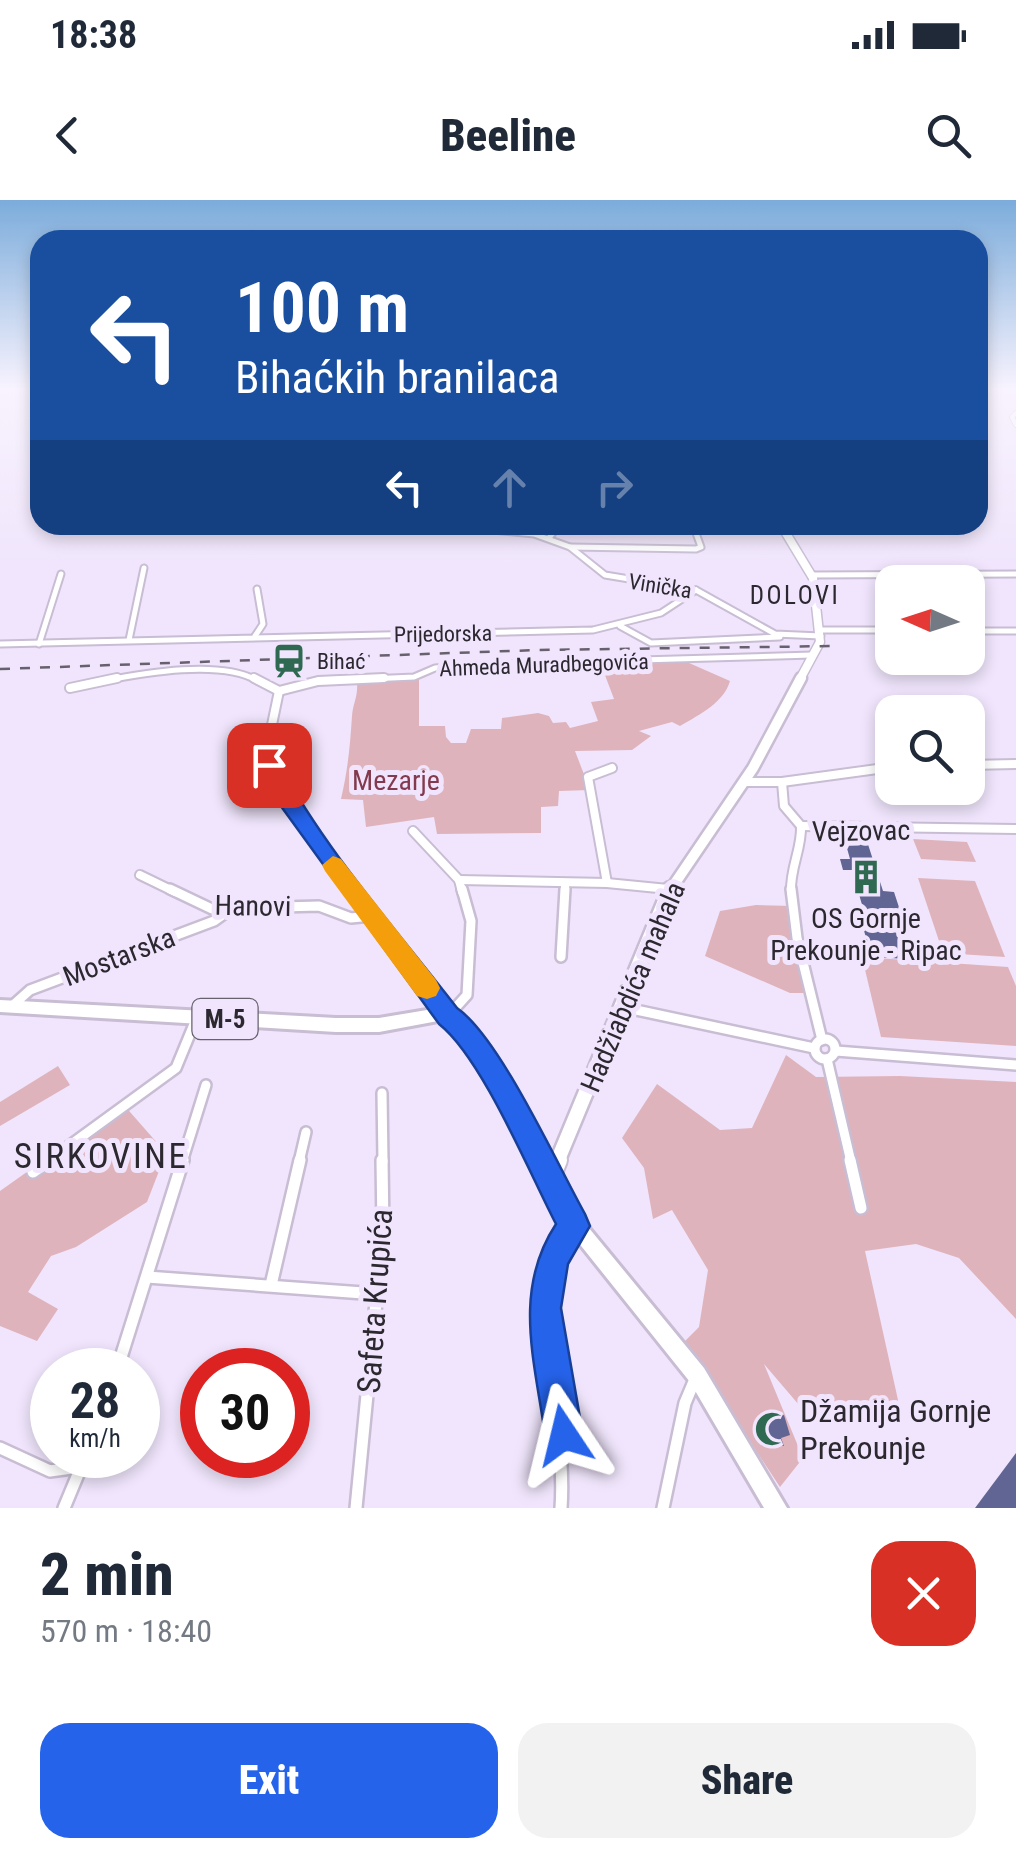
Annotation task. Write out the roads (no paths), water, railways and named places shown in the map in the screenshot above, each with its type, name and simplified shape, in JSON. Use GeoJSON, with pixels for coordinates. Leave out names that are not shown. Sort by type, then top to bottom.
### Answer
{"type":"FeatureCollection","features":[{"type":"Feature","properties":{"kind":"main road","name":"M-5"},"geometry":{"type":"LineString","coordinates":[[6,1006],[359,1026],[426,1014],[448,1016]]}},
{"type":"Feature","properties":{"kind":"main road"},"geometry":{"type":"LineString","coordinates":[[448,1016],[460,1025],[494,1077],[574,1226],[660,1324],[697,1375],[776,1508]]}},
{"type":"Feature","properties":{"kind":"street","name":"Vinička"},"geometry":{"type":"LineString","coordinates":[[538,535],[570,547],[605,575],[696,590],[760,628],[818,641]]}},
{"type":"Feature","properties":{"kind":"street"},"geometry":{"type":"LineString","coordinates":[[570,547],[696,549],[700,546],[696,535]]}},
{"type":"Feature","properties":{"kind":"street"},"geometry":{"type":"LineString","coordinates":[[787,535],[812,575],[818,641],[875,633]]}},
{"type":"Feature","properties":{"kind":"street"},"geometry":{"type":"LineString","coordinates":[[128,640],[144,568]]}},
{"type":"Feature","properties":{"kind":"street"},"geometry":{"type":"LineString","coordinates":[[39,644],[62,574]]}},
{"type":"Feature","properties":{"kind":"street"},"geometry":{"type":"LineString","coordinates":[[812,575],[1016,574]]}},
{"type":"Feature","properties":{"kind":"street"},"geometry":{"type":"LineString","coordinates":[[256,636],[263,624],[257,589]]}},
{"type":"Feature","properties":{"kind":"street","name":"Prijedorska"},"geometry":{"type":"LineString","coordinates":[[0,644],[534,632],[620,626],[676,606],[696,590]]}},
{"type":"Feature","properties":{"kind":"street"},"geometry":{"type":"LineString","coordinates":[[620,626],[650,643],[766,640],[783,636]]}},
{"type":"Feature","properties":{"kind":"street"},"geometry":{"type":"LineString","coordinates":[[985,631],[1016,632]]}},
{"type":"Feature","properties":{"kind":"street","name":"Ahmeda Muradbegovića"},"geometry":{"type":"LineString","coordinates":[[279,691],[318,681],[414,677],[435,668],[464,665],[818,641]]}},
{"type":"Feature","properties":{"kind":"street","name":"Hadžiabdića mahala"},"geometry":{"type":"LineString","coordinates":[[550,1182],[670,889],[744,782],[818,641]]}},
{"type":"Feature","properties":{"kind":"street"},"geometry":{"type":"LineString","coordinates":[[70,688],[118,678],[219,672],[248,674],[268,689],[279,691],[268,744],[274,782],[448,1016],[467,995],[472,921],[458,880],[413,831]]}},
{"type":"Feature","properties":{"kind":"street"},"geometry":{"type":"LineString","coordinates":[[985,765],[1016,764]]}},
{"type":"Feature","properties":{"kind":"street"},"geometry":{"type":"LineString","coordinates":[[607,883],[588,777],[612,768]]}},
{"type":"Feature","properties":{"kind":"street"},"geometry":{"type":"LineString","coordinates":[[744,782],[782,782],[875,770]]}},
{"type":"Feature","properties":{"kind":"street"},"geometry":{"type":"LineString","coordinates":[[782,782],[784,806],[801,826]]}},
{"type":"Feature","properties":{"kind":"street","name":"Vejzovac"},"geometry":{"type":"LineString","coordinates":[[818,1044],[788,889],[794,856],[802,845],[801,826],[1016,829]]}},
{"type":"Feature","properties":{"kind":"street","name":"Hanovi"},"geometry":{"type":"LineString","coordinates":[[140,874],[187,900],[228,910],[319,906],[351,918],[371,916]]}},
{"type":"Feature","properties":{"kind":"street"},"geometry":{"type":"LineString","coordinates":[[458,880],[607,883],[670,889]]}},
{"type":"Feature","properties":{"kind":"street"},"geometry":{"type":"LineString","coordinates":[[561,957],[565,883]]}},
{"type":"Feature","properties":{"kind":"street","name":"Mostarska"},"geometry":{"type":"LineString","coordinates":[[6,1006],[30,990],[214,921],[228,910]]}},
{"type":"Feature","properties":{"kind":"street"},"geometry":{"type":"LineString","coordinates":[[622,1007],[818,1044],[831,1043],[861,1208]]}},
{"type":"Feature","properties":{"kind":"street"},"geometry":{"type":"LineString","coordinates":[[33,1172],[176,1068],[197,1017]]}},
{"type":"Feature","properties":{"kind":"street"},"geometry":{"type":"LineString","coordinates":[[818,1044],[831,1055],[1016,1065]]}},
{"type":"Feature","properties":{"kind":"street"},"geometry":{"type":"LineString","coordinates":[[124,1348],[206,1086]]}},
{"type":"Feature","properties":{"kind":"street","name":"Safeta Krupića"},"geometry":{"type":"LineString","coordinates":[[356,1508],[383,1230],[382,1093]]}},
{"type":"Feature","properties":{"kind":"street"},"geometry":{"type":"LineString","coordinates":[[271,1285],[306,1132]]}},
{"type":"Feature","properties":{"kind":"street"},"geometry":{"type":"LineString","coordinates":[[561,1508],[564,1435],[544,1308],[552,1258],[574,1226]]}},
{"type":"Feature","properties":{"kind":"street"},"geometry":{"type":"LineString","coordinates":[[147,1276],[377,1294]]}},
{"type":"Feature","properties":{"kind":"street"},"geometry":{"type":"LineString","coordinates":[[663,1508],[684,1403],[697,1375]]}},
{"type":"Feature","properties":{"kind":"street"},"geometry":{"type":"LineString","coordinates":[[0,1448],[30,1461]]}},
{"type":"Feature","properties":{"kind":"street"},"geometry":{"type":"LineString","coordinates":[[64,1508],[76,1478]]}},
{"type":"Feature","properties":{"kind":"railway"},"geometry":{"type":"LineString","coordinates":[[0,669],[538,650],[837,646]]}},
{"type":"Feature","properties":{"kind":"place","name":"Bihać"},"geometry":{"type":"Point","coordinates":[289,661]}},
{"type":"Feature","properties":{"kind":"place","name":"OS Gornje Prekounje - Ripac"},"geometry":{"type":"Point","coordinates":[866,877]}},
{"type":"Feature","properties":{"kind":"place","name":"Džamija Gornje Prekounje"},"geometry":{"type":"Point","coordinates":[772,1429]}},
{"type":"Feature","properties":{"kind":"district","name":"DOLOVI"},"geometry":{"type":"Point","coordinates":[795,595]}},
{"type":"Feature","properties":{"kind":"district","name":"SIRKOVINE"},"geometry":{"type":"Point","coordinates":[101,1156]}},
{"type":"Feature","properties":{"kind":"park label","name":"Mezarje"},"geometry":{"type":"Point","coordinates":[396,780]}}]}
